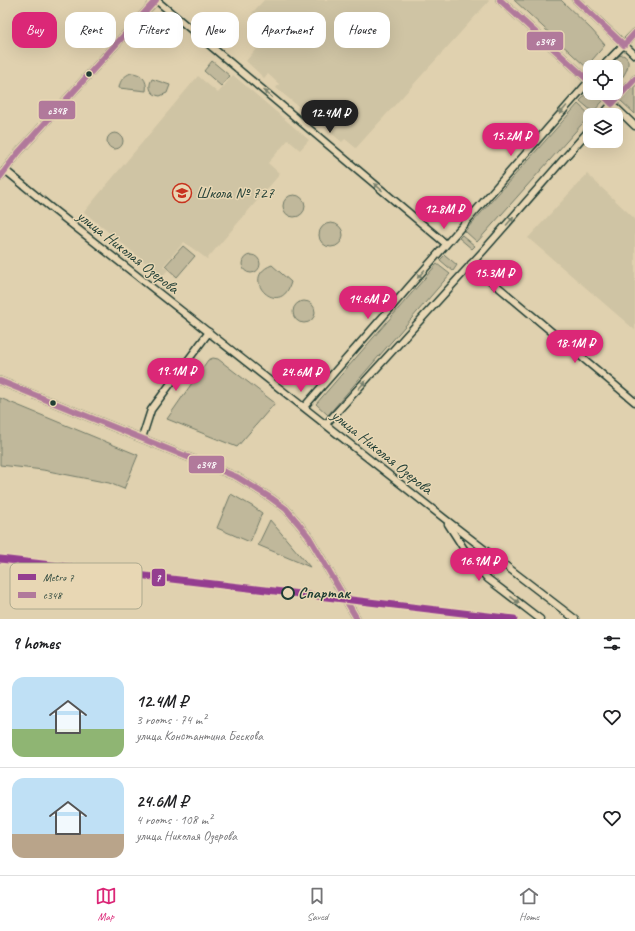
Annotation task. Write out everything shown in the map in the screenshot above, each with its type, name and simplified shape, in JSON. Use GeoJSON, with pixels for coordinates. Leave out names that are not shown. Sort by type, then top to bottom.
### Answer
{"type":"FeatureCollection","features":[{"type":"Feature","properties":{"kind":"street"},"geometry":{"type":"LineString","coordinates":[[0,177],[18,153],[156,0],[446,244]]}},
{"type":"Feature","properties":{"kind":"street"},"geometry":{"type":"LineString","coordinates":[[500,0],[583,75]]}},
{"type":"Feature","properties":{"kind":"street"},"geometry":{"type":"LineString","coordinates":[[576,0],[635,55]]}},
{"type":"Feature","properties":{"kind":"street"},"geometry":{"type":"LineString","coordinates":[[609,60],[635,33]]}},
{"type":"Feature","properties":{"kind":"street"},"geometry":{"type":"LineString","coordinates":[[608,108],[635,79]]}},
{"type":"Feature","properties":{"kind":"street"},"geometry":{"type":"LineString","coordinates":[[304,407],[583,89]]}},
{"type":"Feature","properties":{"kind":"street"},"geometry":{"type":"LineString","coordinates":[[608,100],[635,126]]}},
{"type":"Feature","properties":{"kind":"street"},"geometry":{"type":"LineString","coordinates":[[326,424],[471,264],[583,137]]}},
{"type":"Feature","properties":{"kind":"street","name":"улица Николая Озерова"},"geometry":{"type":"LineString","coordinates":[[5,170],[445,519],[575,619]]}},
{"type":"Feature","properties":{"kind":"street"},"geometry":{"type":"LineString","coordinates":[[471,264],[635,402]]}},
{"type":"Feature","properties":{"kind":"street"},"geometry":{"type":"LineString","coordinates":[[142,438],[151,410],[209,332]]}},
{"type":"Feature","properties":{"kind":"street"},"geometry":{"type":"LineString","coordinates":[[0,381],[237,477],[257,488],[286,509],[309,537],[357,619]]}},
{"type":"Feature","properties":{"kind":"street"},"geometry":{"type":"LineString","coordinates":[[445,519],[471,560],[488,579],[540,619]]}},
{"type":"Feature","properties":{"kind":"shaded area"},"geometry":{"type":"Polygon","coordinates":[[[264,0],[489,1],[356,148],[345,139],[342,142],[276,88],[279,84],[268,74],[264,78],[246,61],[257,48],[326,48],[326,12],[253,12],[264,0]]]}},
{"type":"Feature","properties":{"kind":"shaded area"},"geometry":{"type":"Polygon","coordinates":[[[514,0],[561,0],[605,45],[592,60],[583,60],[583,64],[514,0]]]}},
{"type":"Feature","properties":{"kind":"shaded area"},"geometry":{"type":"Polygon","coordinates":[[[623,55],[628,61],[627,70],[623,76],[623,60],[615,60],[618,56],[623,55]]]}},
{"type":"Feature","properties":{"kind":"shaded area"},"geometry":{"type":"Polygon","coordinates":[[[212,61],[230,76],[221,86],[204,71],[212,61]]]}},
{"type":"Feature","properties":{"kind":"shaded area"},"geometry":{"type":"Polygon","coordinates":[[[131,73],[138,74],[145,80],[146,91],[119,88],[120,83],[126,75],[131,73]]]}},
{"type":"Feature","properties":{"kind":"shaded area","name":"Школа № 727"},"geometry":{"type":"Polygon","coordinates":[[[233,75],[309,140],[300,150],[288,140],[268,163],[280,174],[207,259],[184,242],[163,266],[168,270],[162,276],[84,212],[198,76],[218,93],[233,75]]]}},
{"type":"Feature","properties":{"kind":"shaded area"},"geometry":{"type":"Polygon","coordinates":[[[152,79],[170,85],[167,93],[160,96],[154,94],[150,88],[152,79]]]}},
{"type":"Feature","properties":{"kind":"shaded area"},"geometry":{"type":"Polygon","coordinates":[[[635,83],[635,114],[620,100],[623,100],[623,97],[635,83]]]}},
{"type":"Feature","properties":{"kind":"shaded area"},"geometry":{"type":"Polygon","coordinates":[[[583,98],[583,100],[603,101],[597,108],[588,108],[580,101],[583,98]]]}},
{"type":"Feature","properties":{"kind":"shaded area"},"geometry":{"type":"Polygon","coordinates":[[[578,104],[583,109],[583,123],[477,242],[465,231],[578,104]]]}},
{"type":"Feature","properties":{"kind":"shaded area"},"geometry":{"type":"Polygon","coordinates":[[[112,133],[118,133],[123,138],[121,147],[118,149],[112,149],[107,144],[107,138],[112,133]]]}},
{"type":"Feature","properties":{"kind":"shaded area"},"geometry":{"type":"Polygon","coordinates":[[[587,174],[635,219],[635,330],[528,238],[587,174]]]}},
{"type":"Feature","properties":{"kind":"shaded area"},"geometry":{"type":"Polygon","coordinates":[[[290,195],[298,195],[305,202],[305,210],[298,217],[290,217],[283,210],[283,202],[290,195]]]}},
{"type":"Feature","properties":{"kind":"shaded area"},"geometry":{"type":"Polygon","coordinates":[[[331,223],[340,226],[343,235],[340,244],[331,247],[322,244],[319,235],[322,226],[331,223]]]}},
{"type":"Feature","properties":{"kind":"shaded area"},"geometry":{"type":"Polygon","coordinates":[[[462,235],[475,246],[472,249],[459,238],[462,235]]]}},
{"type":"Feature","properties":{"kind":"shaded area"},"geometry":{"type":"Polygon","coordinates":[[[183,246],[195,256],[177,277],[165,266],[183,246]]]}},
{"type":"Feature","properties":{"kind":"shaded area"},"geometry":{"type":"Polygon","coordinates":[[[247,255],[255,255],[260,260],[258,271],[255,273],[247,273],[242,268],[242,260],[247,255]]]}},
{"type":"Feature","properties":{"kind":"shaded area"},"geometry":{"type":"Polygon","coordinates":[[[445,255],[457,265],[453,271],[440,260],[445,255]]]}},
{"type":"Feature","properties":{"kind":"shaded area"},"geometry":{"type":"Polygon","coordinates":[[[437,264],[450,274],[328,415],[316,404],[437,264]]]}},
{"type":"Feature","properties":{"kind":"shaded area"},"geometry":{"type":"Polygon","coordinates":[[[272,265],[291,282],[286,293],[279,297],[271,297],[265,293],[260,286],[259,278],[262,271],[272,265]]]}},
{"type":"Feature","properties":{"kind":"shaded area"},"geometry":{"type":"Polygon","coordinates":[[[304,301],[312,304],[315,312],[312,320],[304,323],[296,320],[293,312],[296,304],[304,301]]]}},
{"type":"Feature","properties":{"kind":"shaded area"},"geometry":{"type":"Polygon","coordinates":[[[213,358],[218,359],[275,403],[237,447],[167,419],[208,360],[213,358]]]}},
{"type":"Feature","properties":{"kind":"shaded area"},"geometry":{"type":"Polygon","coordinates":[[[0,398],[138,455],[124,489],[109,483],[43,470],[0,465],[0,398]]]}},
{"type":"Feature","properties":{"kind":"shaded area"},"geometry":{"type":"Polygon","coordinates":[[[231,494],[262,513],[250,542],[217,528],[231,494]]]}},
{"type":"Feature","properties":{"kind":"shaded area"},"geometry":{"type":"Polygon","coordinates":[[[270,520],[310,567],[258,545],[270,520]]]}},
{"type":"Feature","properties":{"kind":"metro line","name":"7"},"geometry":{"type":"LineString","coordinates":[[0,559],[34,563]]}},
{"type":"Feature","properties":{"kind":"metro line","name":"7"},"geometry":{"type":"LineString","coordinates":[[142,576],[514,619]]}},
{"type":"Feature","properties":{"kind":"transit line","name":"с348"},"geometry":{"type":"LineString","coordinates":[[0,177],[18,153],[156,0]]}},
{"type":"Feature","properties":{"kind":"transit line","name":"с348"},"geometry":{"type":"LineString","coordinates":[[500,0],[583,76]]}},
{"type":"Feature","properties":{"kind":"transit line","name":"с348"},"geometry":{"type":"LineString","coordinates":[[576,0],[624,45],[635,33]]}},
{"type":"Feature","properties":{"kind":"transit line","name":"с348"},"geometry":{"type":"LineString","coordinates":[[623,92],[635,79]]}},
{"type":"Feature","properties":{"kind":"transit line","name":"с348"},"geometry":{"type":"LineString","coordinates":[[608,100],[612,104],[616,100]]}},
{"type":"Feature","properties":{"kind":"transit line","name":"с348"},"geometry":{"type":"LineString","coordinates":[[0,381],[237,477],[271,498],[286,509],[309,537],[357,619]]}},
{"type":"Feature","properties":{"kind":"place","name":"Школа № 727"},"geometry":{"type":"Point","coordinates":[182,193]}},
{"type":"Feature","properties":{"kind":"place","name":"Спартак"},"geometry":{"type":"Point","coordinates":[288,593]}}]}
